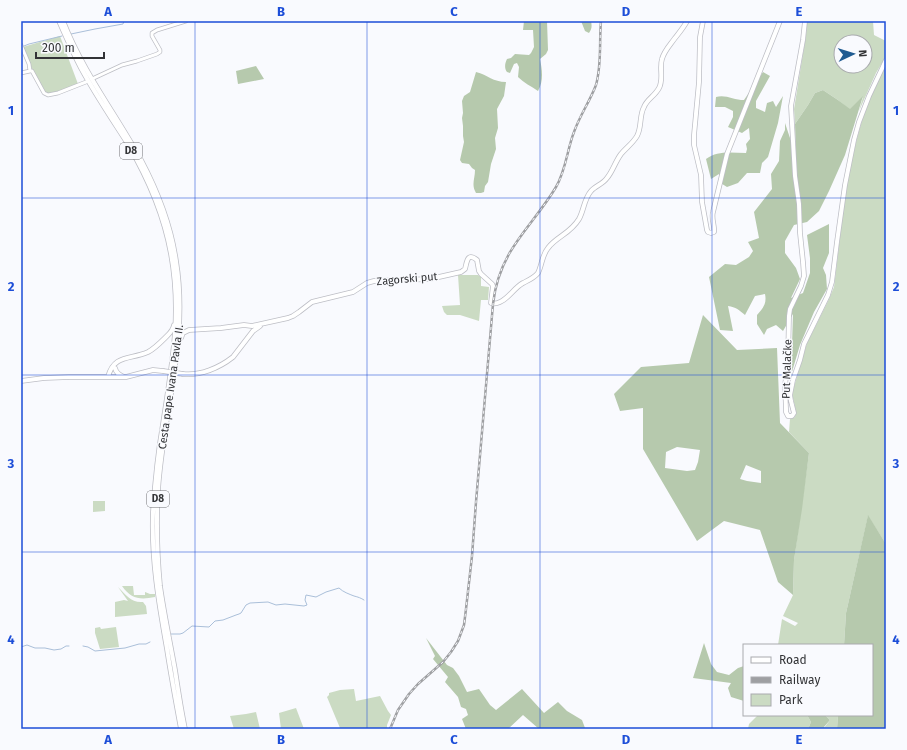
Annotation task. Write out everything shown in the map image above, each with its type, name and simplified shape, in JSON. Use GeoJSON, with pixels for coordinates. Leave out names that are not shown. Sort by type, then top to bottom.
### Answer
{"type":"FeatureCollection","features":[{"type":"Feature","properties":{"kind":"main road","name":"Cesta pape Ivana Pavla II."},"geometry":{"type":"LineString","coordinates":[[59,21],[81,69],[128,145],[151,190],[167,235],[174,269],[179,342],[160,470],[157,526],[160,587],[185,729]]}},
{"type":"Feature","properties":{"kind":"main road","name":"Cesta pape Ivana Pavla II."},"geometry":{"type":"LineString","coordinates":[[63,21],[86,71],[141,160],[156,190],[169,230],[176,261],[180,301],[174,354],[157,463],[153,512],[153,538],[157,592],[181,729]]}},
{"type":"Feature","properties":{"kind":"main road","name":"Zagorski put"},"geometry":{"type":"LineString","coordinates":[[254,329],[262,324],[293,316],[312,302],[352,292],[367,283],[374,281],[430,279],[461,272],[465,270],[466,261],[470,257],[477,260],[479,271],[493,286],[491,303],[499,303],[505,299],[518,286],[537,274],[548,248],[553,242],[566,234],[579,219],[587,197],[591,191],[607,178],[620,156],[637,136],[641,124],[642,111],[646,103],[660,87],[663,56],[688,21]]}},
{"type":"Feature","properties":{"kind":"main road"},"geometry":{"type":"LineString","coordinates":[[703,21],[694,145],[701,175],[703,214],[707,230],[711,233],[714,232],[712,219],[713,212],[727,154],[780,21]]}},
{"type":"Feature","properties":{"kind":"main road","name":"Put Malačke"},"geometry":{"type":"LineString","coordinates":[[805,21],[791,106],[795,176],[804,276],[790,309],[789,316],[786,386],[786,412],[788,416],[792,416],[794,413],[791,401],[791,390],[804,344],[828,294],[832,282],[845,185],[854,140],[869,96],[886,60]]}},
{"type":"Feature","properties":{"kind":"main road"},"geometry":{"type":"LineString","coordinates":[[81,69],[81,74],[97,99],[102,104]]}},
{"type":"Feature","properties":{"kind":"main road"},"geometry":{"type":"LineString","coordinates":[[86,71],[90,72],[94,78],[98,90]]}},
{"type":"Feature","properties":{"kind":"main road"},"geometry":{"type":"LineString","coordinates":[[178,314],[183,326],[188,330]]}},
{"type":"Feature","properties":{"kind":"main road"},"geometry":{"type":"LineString","coordinates":[[110,378],[109,372],[120,359],[135,357],[148,352],[163,340],[173,329],[178,314]]}},
{"type":"Feature","properties":{"kind":"main road"},"geometry":{"type":"LineString","coordinates":[[21,380],[69,377],[126,378],[153,370],[189,375],[220,366],[228,361],[233,357],[254,329],[244,325],[188,330],[183,333],[179,342]]}},
{"type":"Feature","properties":{"kind":"main road"},"geometry":{"type":"LineString","coordinates":[[163,340],[168,339],[172,341],[174,354]]}},
{"type":"Feature","properties":{"kind":"main road"},"geometry":{"type":"LineString","coordinates":[[115,365],[117,373],[126,378]]}},
{"type":"Feature","properties":{"kind":"street"},"geometry":{"type":"LineString","coordinates":[[94,78],[122,64],[137,61],[157,54],[160,50],[152,36],[152,33],[156,30],[186,21]]}},
{"type":"Feature","properties":{"kind":"street"},"geometry":{"type":"LineString","coordinates":[[21,45],[30,70],[33,72],[46,95],[58,93],[86,82]]}},
{"type":"Feature","properties":{"kind":"street"},"geometry":{"type":"LineString","coordinates":[[21,73],[30,70]]}},
{"type":"Feature","properties":{"kind":"green space"},"geometry":{"type":"Polygon","coordinates":[[[524,21],[547,21],[548,50],[540,59],[542,79],[538,91],[518,77],[519,67],[517,63],[514,64],[510,73],[505,69],[507,59],[511,58],[515,54],[529,55],[534,47],[533,30],[523,30],[524,21]]]}},
{"type":"Feature","properties":{"kind":"green space"},"geometry":{"type":"Polygon","coordinates":[[[581,21],[591,21],[592,27],[589,33],[585,31],[581,21]]]}},
{"type":"Feature","properties":{"kind":"green space"},"geometry":{"type":"Polygon","coordinates":[[[807,21],[873,21],[874,35],[886,41],[886,56],[876,73],[859,111],[863,97],[850,110],[823,90],[815,93],[795,124],[794,109],[807,21]]]}},
{"type":"Feature","properties":{"kind":"green space"},"geometry":{"type":"Polygon","coordinates":[[[60,36],[78,84],[54,94],[47,94],[37,79],[23,47],[60,36]]]}},
{"type":"Feature","properties":{"kind":"green space"},"geometry":{"type":"Polygon","coordinates":[[[886,64],[886,544],[868,516],[846,613],[844,644],[778,644],[782,619],[795,626],[798,623],[783,616],[793,595],[794,560],[809,453],[789,432],[790,419],[795,417],[792,393],[807,343],[834,287],[847,184],[861,124],[872,94],[886,64]]]}},
{"type":"Feature","properties":{"kind":"green space"},"geometry":{"type":"Polygon","coordinates":[[[256,66],[264,79],[238,84],[236,71],[256,66]]]}},
{"type":"Feature","properties":{"kind":"green space"},"geometry":{"type":"Polygon","coordinates":[[[476,72],[498,81],[506,82],[504,96],[497,109],[498,128],[495,138],[496,149],[491,164],[488,182],[485,186],[484,192],[481,193],[476,193],[474,187],[475,170],[469,164],[462,163],[460,160],[464,142],[462,101],[464,96],[470,92],[476,72]]]}},
{"type":"Feature","properties":{"kind":"green space"},"geometry":{"type":"Polygon","coordinates":[[[763,72],[770,76],[756,101],[756,108],[765,112],[767,103],[773,101],[776,107],[783,96],[778,123],[768,157],[762,163],[760,173],[747,173],[738,183],[727,187],[719,182],[719,174],[711,179],[706,159],[720,153],[746,153],[746,144],[750,139],[749,128],[742,133],[728,127],[733,117],[733,111],[725,107],[715,107],[716,97],[723,96],[744,100],[763,72]]]}},
{"type":"Feature","properties":{"kind":"green space"},"geometry":{"type":"Polygon","coordinates":[[[823,90],[850,109],[863,96],[845,155],[819,211],[807,222],[794,225],[785,241],[785,253],[796,268],[800,279],[791,298],[803,293],[810,273],[807,235],[829,224],[829,253],[823,268],[826,275],[827,289],[814,312],[800,345],[791,375],[793,314],[783,331],[776,325],[767,329],[764,335],[757,324],[757,315],[765,303],[765,294],[755,296],[745,315],[739,310],[728,306],[733,331],[720,330],[709,277],[725,264],[736,265],[749,257],[753,251],[748,242],[759,238],[754,212],[772,189],[771,174],[779,161],[780,141],[785,130],[785,123],[796,156],[795,124],[815,93],[823,90]]]}},
{"type":"Feature","properties":{"kind":"green space"},"geometry":{"type":"Polygon","coordinates":[[[458,275],[478,275],[481,277],[481,286],[489,287],[488,300],[481,300],[479,321],[460,315],[447,315],[444,312],[442,306],[460,305],[458,275]]]}},
{"type":"Feature","properties":{"kind":"green space"},"geometry":{"type":"Polygon","coordinates":[[[703,315],[737,350],[777,348],[780,423],[809,453],[794,560],[793,595],[778,582],[760,530],[724,521],[697,541],[643,449],[643,408],[620,411],[614,394],[641,367],[689,363],[703,315]],[[677,447],[666,452],[665,468],[687,471],[695,470],[700,450],[677,447]],[[746,465],[740,479],[761,483],[761,471],[746,465]]]}},
{"type":"Feature","properties":{"kind":"green space"},"geometry":{"type":"Polygon","coordinates":[[[93,501],[105,501],[105,511],[93,512],[93,501]]]}},
{"type":"Feature","properties":{"kind":"green space"},"geometry":{"type":"Polygon","coordinates":[[[868,515],[886,544],[886,729],[837,729],[838,716],[873,716],[873,644],[844,644],[846,613],[868,515]]]}},
{"type":"Feature","properties":{"kind":"green space"},"geometry":{"type":"Polygon","coordinates":[[[122,586],[133,586],[134,595],[145,595],[145,592],[155,594],[155,597],[136,598],[129,594],[122,586]]]}},
{"type":"Feature","properties":{"kind":"green space"},"geometry":{"type":"Polygon","coordinates":[[[118,587],[132,600],[143,602],[146,606],[147,614],[115,617],[115,602],[124,600],[128,601],[118,587]]]}},
{"type":"Feature","properties":{"kind":"green space"},"geometry":{"type":"Polygon","coordinates":[[[100,627],[101,629],[116,627],[119,647],[100,649],[95,628],[100,627]]]}},
{"type":"Feature","properties":{"kind":"green space"},"geometry":{"type":"Polygon","coordinates":[[[426,638],[447,665],[453,668],[467,692],[479,689],[490,705],[496,710],[522,689],[544,713],[558,702],[567,711],[582,720],[585,728],[539,729],[523,715],[508,729],[466,729],[462,719],[468,715],[466,709],[461,707],[458,697],[445,682],[448,677],[433,659],[435,656],[426,638]]]}},
{"type":"Feature","properties":{"kind":"green space"},"geometry":{"type":"Polygon","coordinates":[[[704,643],[711,664],[717,672],[729,675],[738,668],[743,666],[743,701],[731,697],[728,688],[731,683],[693,678],[704,643]]]}},
{"type":"Feature","properties":{"kind":"green space"},"geometry":{"type":"Polygon","coordinates":[[[354,689],[356,701],[380,696],[391,715],[387,729],[340,728],[327,697],[329,693],[340,690],[354,689]]]}},
{"type":"Feature","properties":{"kind":"green space"},"geometry":{"type":"Polygon","coordinates":[[[296,708],[304,729],[281,729],[279,713],[296,708]]]}},
{"type":"Feature","properties":{"kind":"green space"},"geometry":{"type":"Polygon","coordinates":[[[256,712],[260,729],[234,729],[230,716],[256,712]]]}},
{"type":"Feature","properties":{"kind":"green space"},"geometry":{"type":"Polygon","coordinates":[[[757,716],[808,716],[811,722],[808,729],[748,729],[749,724],[757,716]]]}},
{"type":"Feature","properties":{"kind":"green space"},"geometry":{"type":"Polygon","coordinates":[[[808,716],[826,716],[830,720],[824,727],[825,729],[808,729],[811,722],[808,716]]]}},
{"type":"Feature","properties":{"kind":"green space"},"geometry":{"type":"Polygon","coordinates":[[[826,716],[838,716],[837,729],[824,728],[830,720],[826,716]]]}},
{"type":"Feature","properties":{"kind":"waterway"},"geometry":{"type":"LineString","coordinates":[[71,34],[123,24],[124,21]]}},
{"type":"Feature","properties":{"kind":"waterway"},"geometry":{"type":"LineString","coordinates":[[24,46],[62,36]]}},
{"type":"Feature","properties":{"kind":"waterway"},"geometry":{"type":"LineString","coordinates":[[171,634],[183,633],[192,626],[209,627],[215,621],[223,620],[241,613],[246,605],[250,603],[268,602],[276,605],[285,604],[304,606],[307,605],[305,600],[306,595],[316,597],[339,588],[346,593],[364,600]]}},
{"type":"Feature","properties":{"kind":"waterway"},"geometry":{"type":"LineString","coordinates":[[83,646],[95,651],[125,648],[150,642]]}},
{"type":"Feature","properties":{"kind":"waterway"},"geometry":{"type":"LineString","coordinates":[[21,647],[27,645],[35,648],[54,650],[69,646]]}},
{"type":"Feature","properties":{"kind":"railway"},"geometry":{"type":"LineString","coordinates":[[390,729],[398,710],[409,694],[443,662],[451,652],[458,641],[464,625],[472,556],[495,291],[498,278],[509,254],[545,204],[562,174],[574,132],[596,85],[600,61],[601,21]]}}]}
